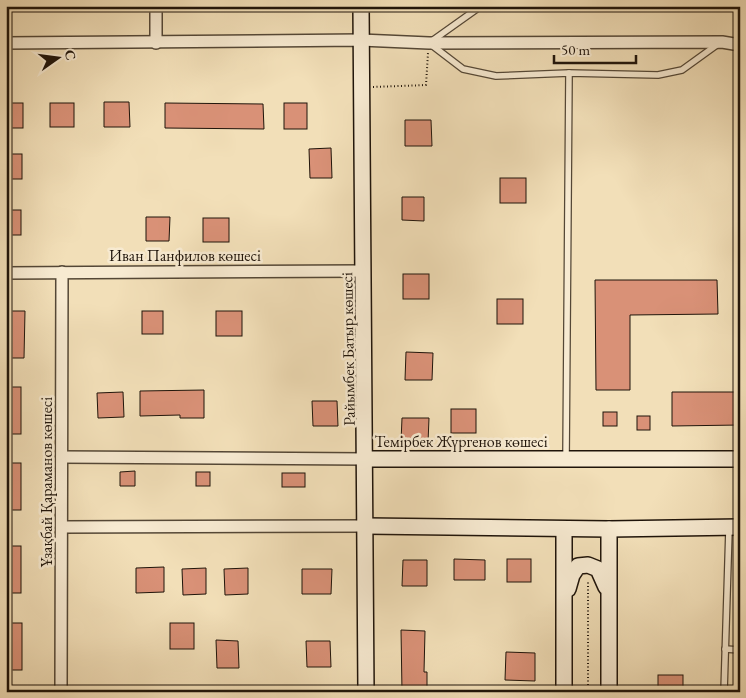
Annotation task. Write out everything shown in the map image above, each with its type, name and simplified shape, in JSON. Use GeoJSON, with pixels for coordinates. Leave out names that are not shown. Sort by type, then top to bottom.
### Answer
{"type":"FeatureCollection","features":[{"type":"Feature","properties":{"kind":"street"},"geometry":{"type":"LineString","coordinates":[[156,6],[156,43]]}},
{"type":"Feature","properties":{"kind":"street","name":"Райымбек Батыр көшесі"},"geometry":{"type":"LineString","coordinates":[[361,6],[366,459],[366,692]]}},
{"type":"Feature","properties":{"kind":"street"},"geometry":{"type":"LineString","coordinates":[[6,43],[361,40],[429,43],[722,42],[740,45]]}},
{"type":"Feature","properties":{"kind":"street","name":"Иван Панфилов көшесі"},"geometry":{"type":"LineString","coordinates":[[6,273],[364,270]]}},
{"type":"Feature","properties":{"kind":"street","name":"Ұзақбай Қараманов көшесі"},"geometry":{"type":"LineString","coordinates":[[61,692],[62,272]]}},
{"type":"Feature","properties":{"kind":"street","name":"Темірбек Жүргенов көшесі"},"geometry":{"type":"LineString","coordinates":[[62,457],[740,459]]}},
{"type":"Feature","properties":{"kind":"street"},"geometry":{"type":"LineString","coordinates":[[62,527],[366,526],[564,529],[734,527]]}},
{"type":"Feature","properties":{"kind":"street"},"geometry":{"type":"LineString","coordinates":[[564,529],[564,692]]}},
{"type":"Feature","properties":{"kind":"street"},"geometry":{"type":"LineString","coordinates":[[609,529],[609,692]]}},
{"type":"Feature","properties":{"kind":"street"},"geometry":{"type":"LineString","coordinates":[[565,605],[572,575],[578,566],[588,565],[598,569],[608,598]]}},
{"type":"Feature","properties":{"kind":"lane"},"geometry":{"type":"LineString","coordinates":[[481,6],[429,43],[463,69],[496,76],[569,73],[658,75],[682,70],[722,42]]}},
{"type":"Feature","properties":{"kind":"lane"},"geometry":{"type":"LineString","coordinates":[[732,6],[740,10]]}},
{"type":"Feature","properties":{"kind":"lane"},"geometry":{"type":"LineString","coordinates":[[566,459],[569,73]]}},
{"type":"Feature","properties":{"kind":"lane"},"geometry":{"type":"LineString","coordinates":[[724,692],[725,648],[734,527]]}},
{"type":"Feature","properties":{"kind":"lane"},"geometry":{"type":"LineString","coordinates":[[725,648],[740,650]]}},
{"type":"Feature","properties":{"kind":"path"},"geometry":{"type":"LineString","coordinates":[[362,88],[426,85],[429,43]]}},
{"type":"Feature","properties":{"kind":"path"},"geometry":{"type":"LineString","coordinates":[[588,565],[588,692]]}},
{"type":"Feature","properties":{"kind":"building"},"geometry":{"type":"Polygon","coordinates":[[[104,102],[129,102],[130,127],[104,127],[104,102]]]}},
{"type":"Feature","properties":{"kind":"building"},"geometry":{"type":"Polygon","coordinates":[[[6,103],[23,103],[23,128],[6,128],[6,103]]]}},
{"type":"Feature","properties":{"kind":"building"},"geometry":{"type":"Polygon","coordinates":[[[50,103],[74,103],[74,127],[50,127],[50,103]]]}},
{"type":"Feature","properties":{"kind":"building"},"geometry":{"type":"Polygon","coordinates":[[[165,103],[263,104],[264,129],[165,128],[165,103]]]}},
{"type":"Feature","properties":{"kind":"building"},"geometry":{"type":"Polygon","coordinates":[[[284,103],[307,103],[307,129],[284,129],[284,103]]]}},
{"type":"Feature","properties":{"kind":"building"},"geometry":{"type":"Polygon","coordinates":[[[405,120],[431,120],[432,146],[405,146],[405,120]]]}},
{"type":"Feature","properties":{"kind":"building"},"geometry":{"type":"Polygon","coordinates":[[[331,148],[332,178],[310,178],[309,149],[331,148]]]}},
{"type":"Feature","properties":{"kind":"building"},"geometry":{"type":"Polygon","coordinates":[[[6,154],[22,154],[22,179],[6,179],[6,154]]]}},
{"type":"Feature","properties":{"kind":"building"},"geometry":{"type":"Polygon","coordinates":[[[500,178],[526,178],[526,203],[500,203],[500,178]]]}},
{"type":"Feature","properties":{"kind":"building"},"geometry":{"type":"Polygon","coordinates":[[[402,197],[424,197],[424,221],[402,220],[402,197]]]}},
{"type":"Feature","properties":{"kind":"building"},"geometry":{"type":"Polygon","coordinates":[[[6,210],[21,210],[21,235],[6,235],[6,210]]]}},
{"type":"Feature","properties":{"kind":"building"},"geometry":{"type":"Polygon","coordinates":[[[146,217],[170,217],[169,241],[146,241],[146,217]]]}},
{"type":"Feature","properties":{"kind":"building"},"geometry":{"type":"Polygon","coordinates":[[[203,218],[229,218],[229,242],[203,242],[203,218]]]}},
{"type":"Feature","properties":{"kind":"building"},"geometry":{"type":"Polygon","coordinates":[[[403,274],[429,274],[429,299],[403,299],[403,274]]]}},
{"type":"Feature","properties":{"kind":"building"},"geometry":{"type":"Polygon","coordinates":[[[595,280],[717,280],[718,314],[630,315],[630,390],[596,390],[595,280]]]}},
{"type":"Feature","properties":{"kind":"building"},"geometry":{"type":"Polygon","coordinates":[[[497,299],[523,299],[523,324],[497,324],[497,299]]]}},
{"type":"Feature","properties":{"kind":"building"},"geometry":{"type":"Polygon","coordinates":[[[6,311],[25,311],[24,358],[6,358],[6,311]]]}},
{"type":"Feature","properties":{"kind":"building"},"geometry":{"type":"Polygon","coordinates":[[[142,311],[163,311],[163,334],[142,334],[142,311]]]}},
{"type":"Feature","properties":{"kind":"building"},"geometry":{"type":"Polygon","coordinates":[[[216,311],[242,311],[242,336],[216,336],[216,311]]]}},
{"type":"Feature","properties":{"kind":"building"},"geometry":{"type":"Polygon","coordinates":[[[406,352],[433,353],[432,380],[405,380],[406,352]]]}},
{"type":"Feature","properties":{"kind":"building"},"geometry":{"type":"Polygon","coordinates":[[[6,387],[21,387],[21,434],[6,434],[6,387]]]}},
{"type":"Feature","properties":{"kind":"building"},"geometry":{"type":"Polygon","coordinates":[[[204,390],[204,418],[180,418],[180,415],[140,416],[140,391],[204,390]]]}},
{"type":"Feature","properties":{"kind":"building"},"geometry":{"type":"Polygon","coordinates":[[[123,392],[124,417],[98,418],[97,393],[123,392]]]}},
{"type":"Feature","properties":{"kind":"building"},"geometry":{"type":"Polygon","coordinates":[[[672,392],[740,392],[740,425],[672,426],[672,392]]]}},
{"type":"Feature","properties":{"kind":"building"},"geometry":{"type":"Polygon","coordinates":[[[312,401],[337,401],[338,426],[313,426],[312,401]]]}},
{"type":"Feature","properties":{"kind":"building"},"geometry":{"type":"Polygon","coordinates":[[[451,409],[476,409],[476,433],[451,433],[451,409]]]}},
{"type":"Feature","properties":{"kind":"building"},"geometry":{"type":"Polygon","coordinates":[[[603,412],[617,412],[617,426],[603,426],[603,412]]]}},
{"type":"Feature","properties":{"kind":"building"},"geometry":{"type":"Polygon","coordinates":[[[637,416],[650,416],[650,430],[637,430],[637,416]]]}},
{"type":"Feature","properties":{"kind":"building"},"geometry":{"type":"Polygon","coordinates":[[[402,418],[429,418],[428,443],[401,442],[402,418]]]}},
{"type":"Feature","properties":{"kind":"building"},"geometry":{"type":"Polygon","coordinates":[[[6,463],[21,463],[21,510],[6,510],[6,463]]]}},
{"type":"Feature","properties":{"kind":"building"},"geometry":{"type":"Polygon","coordinates":[[[135,471],[135,486],[120,486],[120,472],[135,471]]]}},
{"type":"Feature","properties":{"kind":"building"},"geometry":{"type":"Polygon","coordinates":[[[196,472],[210,472],[210,486],[196,486],[196,472]]]}},
{"type":"Feature","properties":{"kind":"building"},"geometry":{"type":"Polygon","coordinates":[[[282,473],[305,473],[305,487],[282,487],[282,473]]]}},
{"type":"Feature","properties":{"kind":"building"},"geometry":{"type":"Polygon","coordinates":[[[6,546],[21,546],[21,593],[6,593],[6,546]]]}},
{"type":"Feature","properties":{"kind":"building"},"geometry":{"type":"Polygon","coordinates":[[[454,559],[485,560],[485,580],[454,580],[454,559]]]}},
{"type":"Feature","properties":{"kind":"building"},"geometry":{"type":"Polygon","coordinates":[[[507,559],[531,559],[531,582],[507,582],[507,559]]]}},
{"type":"Feature","properties":{"kind":"building"},"geometry":{"type":"Polygon","coordinates":[[[403,560],[427,560],[427,586],[402,586],[403,560]]]}},
{"type":"Feature","properties":{"kind":"building"},"geometry":{"type":"Polygon","coordinates":[[[164,567],[164,592],[136,593],[136,568],[164,567]]]}},
{"type":"Feature","properties":{"kind":"building"},"geometry":{"type":"Polygon","coordinates":[[[206,568],[206,594],[183,595],[182,569],[206,568]]]}},
{"type":"Feature","properties":{"kind":"building"},"geometry":{"type":"Polygon","coordinates":[[[248,568],[248,594],[225,595],[224,569],[248,568]]]}},
{"type":"Feature","properties":{"kind":"building"},"geometry":{"type":"Polygon","coordinates":[[[302,569],[332,569],[331,594],[302,594],[302,569]]]}},
{"type":"Feature","properties":{"kind":"building"},"geometry":{"type":"Polygon","coordinates":[[[6,623],[22,623],[22,670],[6,670],[6,623]]]}},
{"type":"Feature","properties":{"kind":"building"},"geometry":{"type":"Polygon","coordinates":[[[170,623],[194,623],[194,649],[170,649],[170,623]]]}},
{"type":"Feature","properties":{"kind":"building"},"geometry":{"type":"Polygon","coordinates":[[[401,630],[425,631],[424,672],[427,672],[427,692],[402,692],[401,630]]]}},
{"type":"Feature","properties":{"kind":"building"},"geometry":{"type":"Polygon","coordinates":[[[216,640],[238,641],[239,668],[217,668],[216,640]]]}},
{"type":"Feature","properties":{"kind":"building"},"geometry":{"type":"Polygon","coordinates":[[[306,641],[330,641],[331,667],[307,667],[306,641]]]}},
{"type":"Feature","properties":{"kind":"building"},"geometry":{"type":"Polygon","coordinates":[[[506,652],[535,653],[535,681],[505,680],[506,652]]]}},
{"type":"Feature","properties":{"kind":"building"},"geometry":{"type":"Polygon","coordinates":[[[658,675],[683,675],[683,692],[658,692],[658,675]]]}}]}
